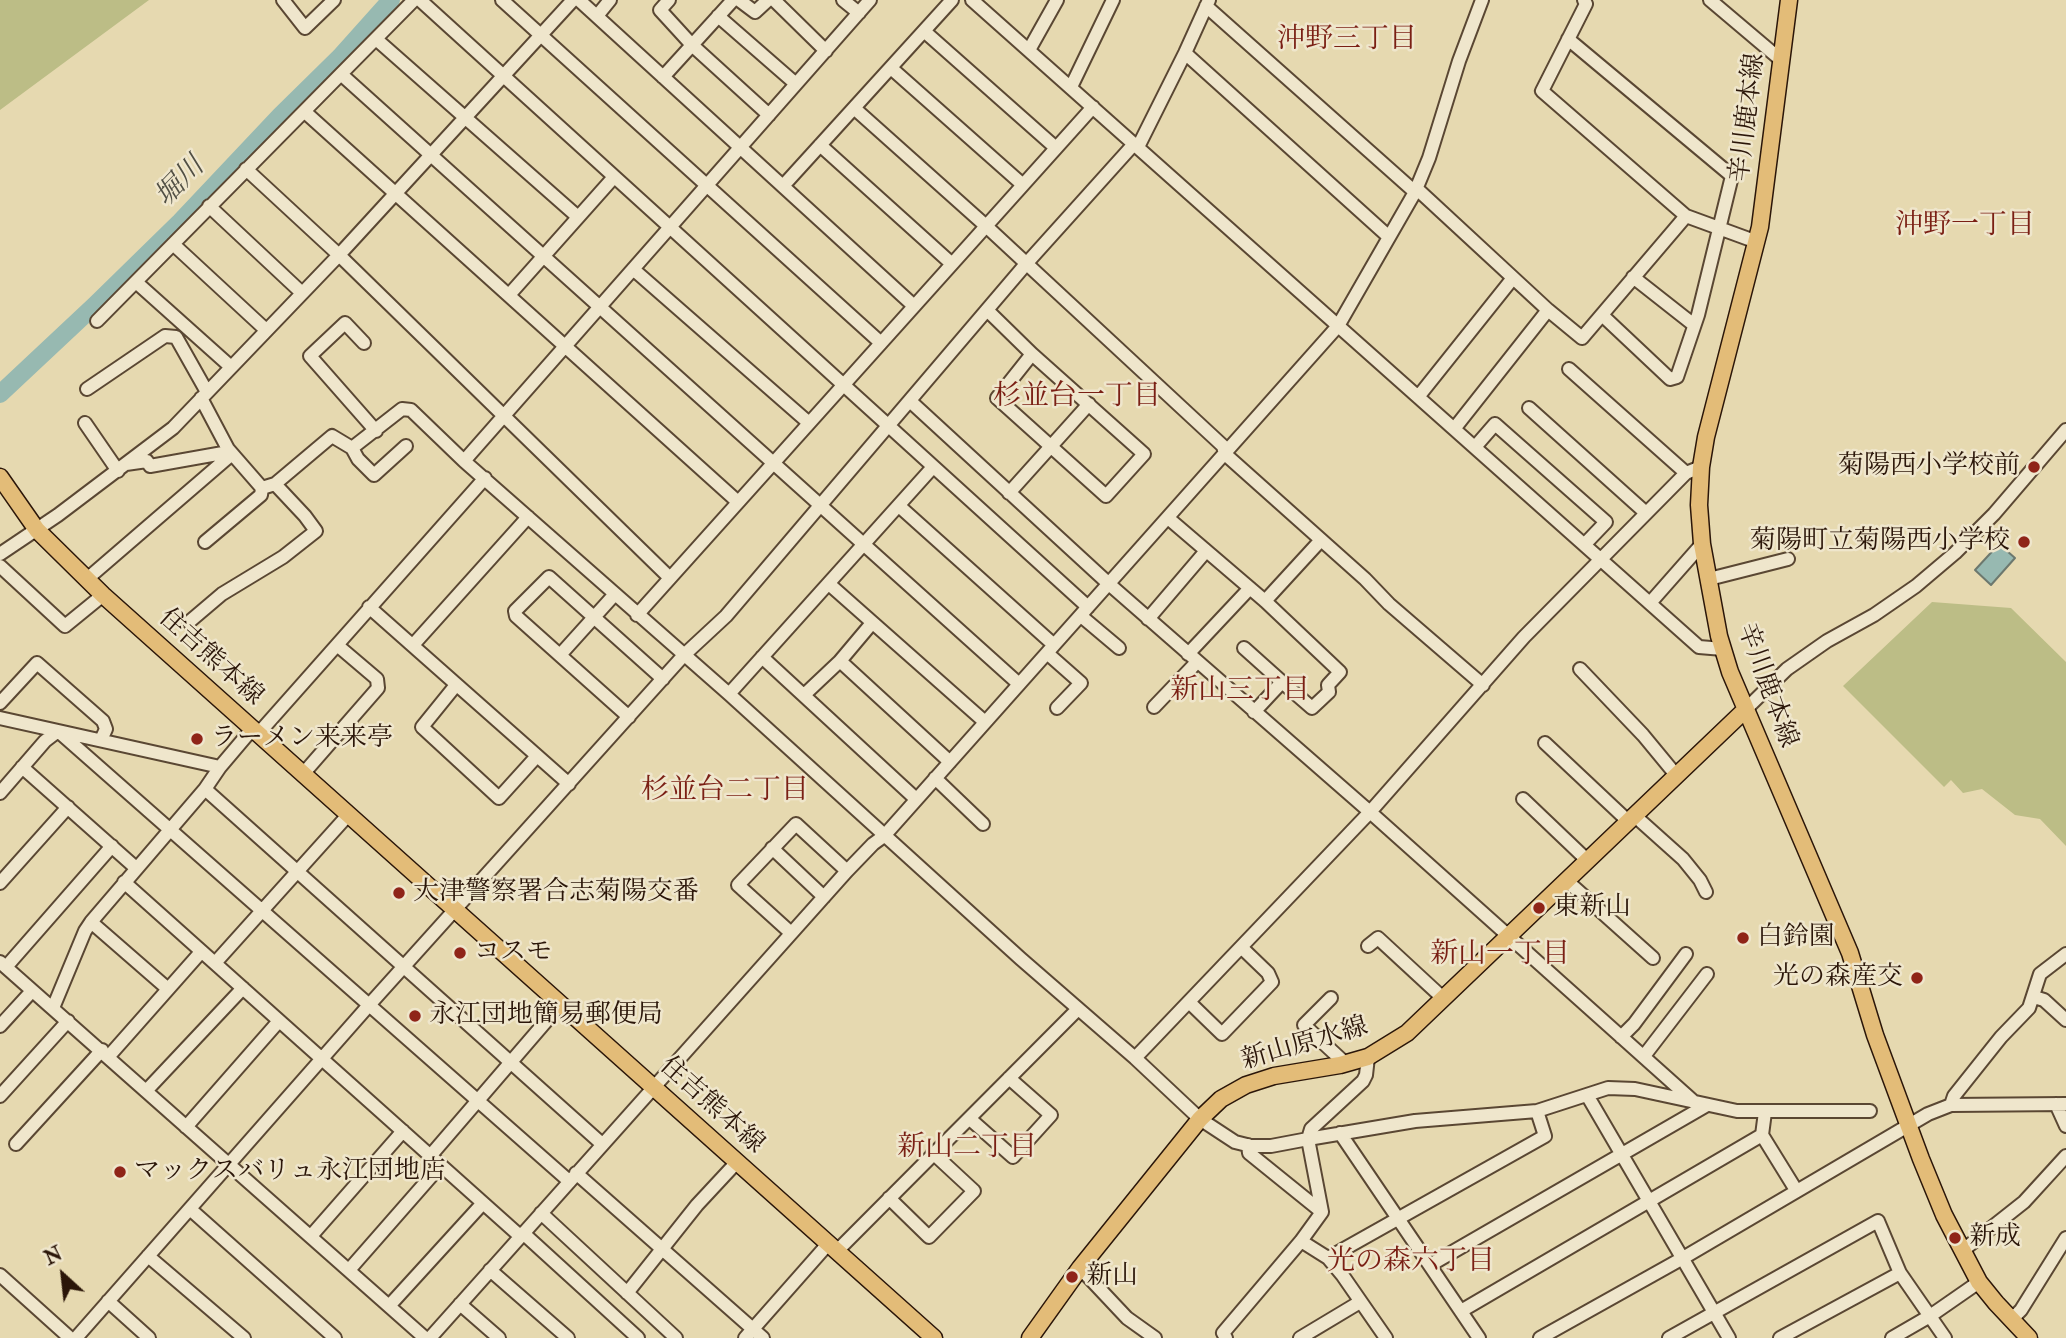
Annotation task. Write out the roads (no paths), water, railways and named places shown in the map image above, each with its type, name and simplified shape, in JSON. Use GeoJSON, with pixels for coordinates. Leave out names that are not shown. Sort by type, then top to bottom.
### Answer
{"type":"FeatureCollection","features":[{"type":"Feature","properties":{"kind":"main road","name":"辛川鹿本線"},"geometry":{"type":"LineString","coordinates":[[1789,0],[1769,169],[1757,242],[1706,437],[1693,470],[1702,544],[1723,649],[1745,710],[1850,953],[1875,1035],[1944,1215],[1979,1282],[2029,1338]]}},
{"type":"Feature","properties":{"kind":"main road","name":"住吉熊本線"},"geometry":{"type":"LineString","coordinates":[[0,477],[37,530],[103,595],[934,1338]]}},
{"type":"Feature","properties":{"kind":"main road","name":"新山原水線"},"geometry":{"type":"LineString","coordinates":[[1030,1338],[1080,1268],[1199,1119],[1221,1099],[1246,1085],[1274,1076],[1346,1064],[1368,1057],[1391,1045],[1444,999],[1745,710]]}},
{"type":"Feature","properties":{"kind":"street"},"geometry":{"type":"LineString","coordinates":[[284,0],[305,28],[334,0]]}},
{"type":"Feature","properties":{"kind":"street"},"geometry":{"type":"LineString","coordinates":[[97,321],[414,0]]}},
{"type":"Feature","properties":{"kind":"street"},"geometry":{"type":"LineString","coordinates":[[420,0],[844,384],[1084,611],[1119,648]]}},
{"type":"Feature","properties":{"kind":"street"},"geometry":{"type":"LineString","coordinates":[[502,0],[881,343]]}},
{"type":"Feature","properties":{"kind":"street"},"geometry":{"type":"LineString","coordinates":[[0,554],[37,530],[173,428],[339,254],[573,0]]}},
{"type":"Feature","properties":{"kind":"street"},"geometry":{"type":"LineString","coordinates":[[579,0],[914,306]]}},
{"type":"Feature","properties":{"kind":"street"},"geometry":{"type":"LineString","coordinates":[[597,16],[610,0]]}},
{"type":"Feature","properties":{"kind":"street"},"geometry":{"type":"LineString","coordinates":[[669,0],[660,10],[692,45],[769,115]]}},
{"type":"Feature","properties":{"kind":"street"},"geometry":{"type":"LineString","coordinates":[[663,77],[733,0]]}},
{"type":"Feature","properties":{"kind":"street"},"geometry":{"type":"LineString","coordinates":[[739,0],[755,12],[768,0]]}},
{"type":"Feature","properties":{"kind":"street"},"geometry":{"type":"LineString","coordinates":[[774,0],[825,51]]}},
{"type":"Feature","properties":{"kind":"street"},"geometry":{"type":"LineString","coordinates":[[843,0],[859,13]]}},
{"type":"Feature","properties":{"kind":"street"},"geometry":{"type":"LineString","coordinates":[[464,461],[870,0]]}},
{"type":"Feature","properties":{"kind":"street"},"geometry":{"type":"LineString","coordinates":[[783,187],[952,0]]}},
{"type":"Feature","properties":{"kind":"street"},"geometry":{"type":"LineString","coordinates":[[1029,50],[1057,0]]}},
{"type":"Feature","properties":{"kind":"street"},"geometry":{"type":"LineString","coordinates":[[1071,87],[1113,0]]}},
{"type":"Feature","properties":{"kind":"street"},"geometry":{"type":"LineString","coordinates":[[112,846],[3,965],[428,1338],[847,871],[884,836],[1338,326],[1415,190],[1429,158],[1458,61],[1482,0]]}},
{"type":"Feature","properties":{"kind":"street"},"geometry":{"type":"LineString","coordinates":[[1584,0],[1586,4],[1542,91],[1686,216],[1757,242]]}},
{"type":"Feature","properties":{"kind":"street"},"geometry":{"type":"LineString","coordinates":[[1710,0],[1781,60]]}},
{"type":"Feature","properties":{"kind":"street"},"geometry":{"type":"LineString","coordinates":[[979,3],[1699,647],[1723,649]]}},
{"type":"Feature","properties":{"kind":"street"},"geometry":{"type":"LineString","coordinates":[[76,1338],[370,1003],[684,655],[726,615],[1026,264],[1136,145],[1185,53],[1207,3],[1582,338],[1686,216]]}},
{"type":"Feature","properties":{"kind":"street"},"geometry":{"type":"LineString","coordinates":[[718,16],[796,84]]}},
{"type":"Feature","properties":{"kind":"street"},"geometry":{"type":"LineString","coordinates":[[924,31],[1056,148]]}},
{"type":"Feature","properties":{"kind":"street"},"geometry":{"type":"LineString","coordinates":[[376,39],[578,217]]}},
{"type":"Feature","properties":{"kind":"street"},"geometry":{"type":"LineString","coordinates":[[1569,39],[1732,176],[1694,325],[1677,377],[1670,379],[1602,315]]}},
{"type":"Feature","properties":{"kind":"street"},"geometry":{"type":"LineString","coordinates":[[1185,53],[1390,237]]}},
{"type":"Feature","properties":{"kind":"street"},"geometry":{"type":"LineString","coordinates":[[891,68],[1023,185]]}},
{"type":"Feature","properties":{"kind":"street"},"geometry":{"type":"LineString","coordinates":[[342,75],[1019,684]]}},
{"type":"Feature","properties":{"kind":"street"},"geometry":{"type":"LineString","coordinates":[[637,615],[1093,107]]}},
{"type":"Feature","properties":{"kind":"street"},"geometry":{"type":"LineString","coordinates":[[854,108],[986,226],[1223,446],[1225,454],[1399,613],[1483,685]]}},
{"type":"Feature","properties":{"kind":"street"},"geometry":{"type":"LineString","coordinates":[[305,112],[738,502]]}},
{"type":"Feature","properties":{"kind":"street"},"geometry":{"type":"LineString","coordinates":[[820,145],[952,264]]}},
{"type":"Feature","properties":{"kind":"street"},"geometry":{"type":"LineString","coordinates":[[246,169],[339,254],[670,578]]}},
{"type":"Feature","properties":{"kind":"street"},"geometry":{"type":"LineString","coordinates":[[509,295],[614,177]]}},
{"type":"Feature","properties":{"kind":"street"},"geometry":{"type":"LineString","coordinates":[[209,206],[302,293]]}},
{"type":"Feature","properties":{"kind":"street"},"geometry":{"type":"LineString","coordinates":[[173,244],[266,330]]}},
{"type":"Feature","properties":{"kind":"street"},"geometry":{"type":"LineString","coordinates":[[633,269],[809,423]]}},
{"type":"Feature","properties":{"kind":"street"},"geometry":{"type":"LineString","coordinates":[[1633,277],[1694,325]]}},
{"type":"Feature","properties":{"kind":"street"},"geometry":{"type":"LineString","coordinates":[[1418,397],[1514,278]]}},
{"type":"Feature","properties":{"kind":"street"},"geometry":{"type":"LineString","coordinates":[[136,282],[231,368]]}},
{"type":"Feature","properties":{"kind":"street"},"geometry":{"type":"LineString","coordinates":[[1454,429],[1548,310]]}},
{"type":"Feature","properties":{"kind":"street"},"geometry":{"type":"LineString","coordinates":[[988,311],[1144,454],[1106,496],[997,398],[1032,354]]}},
{"type":"Feature","properties":{"kind":"street"},"geometry":{"type":"LineString","coordinates":[[364,342],[345,323],[310,356],[376,430]]}},
{"type":"Feature","properties":{"kind":"street"},"geometry":{"type":"LineString","coordinates":[[88,389],[165,336],[176,337],[230,452],[305,516],[316,531],[283,557],[222,594],[189,622]]}},
{"type":"Feature","properties":{"kind":"street"},"geometry":{"type":"LineString","coordinates":[[1135,1058],[1370,812],[1524,637],[1646,513],[1693,470],[1569,369]]}},
{"type":"Feature","properties":{"kind":"street"},"geometry":{"type":"LineString","coordinates":[[910,401],[1148,619],[1370,812],[1693,1101]]}},
{"type":"Feature","properties":{"kind":"street"},"geometry":{"type":"LineString","coordinates":[[1009,493],[1089,404]]}},
{"type":"Feature","properties":{"kind":"street"},"geometry":{"type":"LineString","coordinates":[[1530,408],[1646,513]]}},
{"type":"Feature","properties":{"kind":"street"},"geometry":{"type":"LineString","coordinates":[[352,448],[402,409],[411,410],[464,461],[1135,1058],[1199,1119],[1236,1142],[1271,1146],[1415,1121],[1537,1111],[1608,1088],[1635,1089],[1737,1111],[1870,1111]]}},
{"type":"Feature","properties":{"kind":"street"},"geometry":{"type":"LineString","coordinates":[[85,423],[122,467]]}},
{"type":"Feature","properties":{"kind":"street"},"geometry":{"type":"LineString","coordinates":[[1475,447],[1495,424],[1586,504],[1606,522],[1585,544]]}},
{"type":"Feature","properties":{"kind":"street"},"geometry":{"type":"LineString","coordinates":[[1745,710],[1787,669],[1916,586],[1955,553],[1994,514],[2066,430]]}},
{"type":"Feature","properties":{"kind":"street"},"geometry":{"type":"LineString","coordinates":[[205,542],[222,521],[261,495],[268,486],[332,436],[352,448],[358,459],[374,475],[405,446]]}},
{"type":"Feature","properties":{"kind":"street"},"geometry":{"type":"LineString","coordinates":[[122,467],[148,461],[150,466],[230,452]]}},
{"type":"Feature","properties":{"kind":"street"},"geometry":{"type":"LineString","coordinates":[[88,579],[230,452]]}},
{"type":"Feature","properties":{"kind":"street"},"geometry":{"type":"LineString","coordinates":[[729,694],[933,467]]}},
{"type":"Feature","properties":{"kind":"street"},"geometry":{"type":"LineString","coordinates":[[53,1008],[91,922],[205,789],[220,767],[337,645],[485,478]]}},
{"type":"Feature","properties":{"kind":"street"},"geometry":{"type":"LineString","coordinates":[[899,506],[1051,649],[1081,683],[1057,708]]}},
{"type":"Feature","properties":{"kind":"street"},"geometry":{"type":"LineString","coordinates":[[413,645],[528,517]]}},
{"type":"Feature","properties":{"kind":"street"},"geometry":{"type":"LineString","coordinates":[[1168,518],[1265,601],[1340,671],[1328,685],[1329,692],[1312,708],[1244,648]]}},
{"type":"Feature","properties":{"kind":"street"},"geometry":{"type":"LineString","coordinates":[[1265,601],[1321,540]]}},
{"type":"Feature","properties":{"kind":"street"},"geometry":{"type":"LineString","coordinates":[[1650,603],[1702,544]]}},
{"type":"Feature","properties":{"kind":"street"},"geometry":{"type":"LineString","coordinates":[[1148,619],[1206,551]]}},
{"type":"Feature","properties":{"kind":"street"},"geometry":{"type":"LineString","coordinates":[[1709,579],[1788,559]]}},
{"type":"Feature","properties":{"kind":"street"},"geometry":{"type":"LineString","coordinates":[[0,566],[65,626],[103,595]]}},
{"type":"Feature","properties":{"kind":"street"},"geometry":{"type":"LineString","coordinates":[[629,717],[516,615],[515,611],[549,577],[663,679]]}},
{"type":"Feature","properties":{"kind":"street"},"geometry":{"type":"LineString","coordinates":[[828,584],[985,722]]}},
{"type":"Feature","properties":{"kind":"street"},"geometry":{"type":"LineString","coordinates":[[1154,708],[1250,588]]}},
{"type":"Feature","properties":{"kind":"street"},"geometry":{"type":"LineString","coordinates":[[560,655],[615,594]]}},
{"type":"Feature","properties":{"kind":"street"},"geometry":{"type":"LineString","coordinates":[[369,607],[569,783]]}},
{"type":"Feature","properties":{"kind":"street"},"geometry":{"type":"LineString","coordinates":[[804,695],[840,661],[872,623]]}},
{"type":"Feature","properties":{"kind":"street"},"geometry":{"type":"LineString","coordinates":[[303,774],[378,688],[377,680],[337,645]]}},
{"type":"Feature","properties":{"kind":"street"},"geometry":{"type":"LineString","coordinates":[[762,657],[916,799]]}},
{"type":"Feature","properties":{"kind":"street"},"geometry":{"type":"LineString","coordinates":[[840,661],[950,762]]}},
{"type":"Feature","properties":{"kind":"street"},"geometry":{"type":"LineString","coordinates":[[0,703],[37,663],[103,721],[106,729],[101,740]]}},
{"type":"Feature","properties":{"kind":"street"},"geometry":{"type":"LineString","coordinates":[[1580,669],[1643,735],[1676,775]]}},
{"type":"Feature","properties":{"kind":"street"},"geometry":{"type":"LineString","coordinates":[[1254,712],[1282,682]]}},
{"type":"Feature","properties":{"kind":"street"},"geometry":{"type":"LineString","coordinates":[[456,685],[422,727],[499,798],[537,756]]}},
{"type":"Feature","properties":{"kind":"street"},"geometry":{"type":"LineString","coordinates":[[0,718],[220,767]]}},
{"type":"Feature","properties":{"kind":"street"},"geometry":{"type":"LineString","coordinates":[[58,731],[370,1003],[478,1101],[661,1249],[754,1335],[833,1247],[889,1198],[1078,1009]]}},
{"type":"Feature","properties":{"kind":"street"},"geometry":{"type":"LineString","coordinates":[[0,793],[45,741],[58,731]]}},
{"type":"Feature","properties":{"kind":"street"},"geometry":{"type":"LineString","coordinates":[[1545,743],[1632,819],[1683,859],[1706,892]]}},
{"type":"Feature","properties":{"kind":"street"},"geometry":{"type":"LineString","coordinates":[[23,767],[136,868]]}},
{"type":"Feature","properties":{"kind":"street"},"geometry":{"type":"LineString","coordinates":[[935,778],[984,824]]}},
{"type":"Feature","properties":{"kind":"street"},"geometry":{"type":"LineString","coordinates":[[205,789],[602,1144]]}},
{"type":"Feature","properties":{"kind":"street"},"geometry":{"type":"LineString","coordinates":[[1523,799],[1588,862]]}},
{"type":"Feature","properties":{"kind":"street"},"geometry":{"type":"LineString","coordinates":[[0,883],[68,807]]}},
{"type":"Feature","properties":{"kind":"street"},"geometry":{"type":"LineString","coordinates":[[215,963],[349,814]]}},
{"type":"Feature","properties":{"kind":"street"},"geometry":{"type":"LineString","coordinates":[[791,933],[738,885],[796,824],[847,871]]}},
{"type":"Feature","properties":{"kind":"street"},"geometry":{"type":"LineString","coordinates":[[772,848],[824,897]]}},
{"type":"Feature","properties":{"kind":"street"},"geometry":{"type":"LineString","coordinates":[[1567,881],[1653,958]]}},
{"type":"Feature","properties":{"kind":"street"},"geometry":{"type":"LineString","coordinates":[[124,882],[638,1338]]}},
{"type":"Feature","properties":{"kind":"street"},"geometry":{"type":"LineString","coordinates":[[91,922],[168,989]]}},
{"type":"Feature","properties":{"kind":"street"},"geometry":{"type":"LineString","coordinates":[[1368,946],[1378,938],[1444,999]]}},
{"type":"Feature","properties":{"kind":"street"},"geometry":{"type":"LineString","coordinates":[[1189,1002],[1222,1034],[1272,982],[1268,973],[1241,947]]}},
{"type":"Feature","properties":{"kind":"street"},"geometry":{"type":"LineString","coordinates":[[16,1144],[168,989],[201,951]]}},
{"type":"Feature","properties":{"kind":"street"},"geometry":{"type":"LineString","coordinates":[[1621,1037],[1634,1024],[1686,954]]}},
{"type":"Feature","properties":{"kind":"street"},"geometry":{"type":"LineString","coordinates":[[1951,1105],[1954,1096],[2001,1037],[2029,1008],[2040,974],[2066,954]]}},
{"type":"Feature","properties":{"kind":"street"},"geometry":{"type":"LineString","coordinates":[[1644,1056],[1707,974]]}},
{"type":"Feature","properties":{"kind":"street"},"geometry":{"type":"LineString","coordinates":[[146,1091],[243,988]]}},
{"type":"Feature","properties":{"kind":"street"},"geometry":{"type":"LineString","coordinates":[[0,1026],[32,991]]}},
{"type":"Feature","properties":{"kind":"street"},"geometry":{"type":"LineString","coordinates":[[2034,997],[2044,1000],[2066,1020]]}},
{"type":"Feature","properties":{"kind":"street"},"geometry":{"type":"LineString","coordinates":[[1331,998],[1304,1025],[1346,1064]]}},
{"type":"Feature","properties":{"kind":"street"},"geometry":{"type":"LineString","coordinates":[[430,1155],[560,1005]]}},
{"type":"Feature","properties":{"kind":"street"},"geometry":{"type":"LineString","coordinates":[[0,1096],[68,1021]]}},
{"type":"Feature","properties":{"kind":"street"},"geometry":{"type":"LineString","coordinates":[[186,1127],[279,1021]]}},
{"type":"Feature","properties":{"kind":"street"},"geometry":{"type":"LineString","coordinates":[[1222,1337],[1322,1212],[1308,1139],[1311,1129],[1363,1081],[1368,1057]]}},
{"type":"Feature","properties":{"kind":"street"},"geometry":{"type":"LineString","coordinates":[[970,1119],[1013,1157],[1051,1115],[1009,1078]]}},
{"type":"Feature","properties":{"kind":"street"},"geometry":{"type":"LineString","coordinates":[[1587,1094],[1728,1338]]}},
{"type":"Feature","properties":{"kind":"street"},"geometry":{"type":"LineString","coordinates":[[1540,1338],[1683,1258],[1928,1114],[1951,1105],[2061,1104],[2066,1126]]}},
{"type":"Feature","properties":{"kind":"street"},"geometry":{"type":"LineString","coordinates":[[1430,1265],[1707,1105]]}},
{"type":"Feature","properties":{"kind":"street"},"geometry":{"type":"LineString","coordinates":[[1328,1258],[1545,1136],[1537,1111]]}},
{"type":"Feature","properties":{"kind":"street"},"geometry":{"type":"LineString","coordinates":[[1765,1112],[1762,1135],[1796,1190]]}},
{"type":"Feature","properties":{"kind":"street"},"geometry":{"type":"LineString","coordinates":[[311,1236],[403,1131]]}},
{"type":"Feature","properties":{"kind":"street"},"geometry":{"type":"LineString","coordinates":[[1340,1133],[1479,1338]]}},
{"type":"Feature","properties":{"kind":"street"},"geometry":{"type":"LineString","coordinates":[[1461,1311],[1762,1135]]}},
{"type":"Feature","properties":{"kind":"street"},"geometry":{"type":"LineString","coordinates":[[1248,1145],[1249,1153],[1322,1212]]}},
{"type":"Feature","properties":{"kind":"street"},"geometry":{"type":"LineString","coordinates":[[889,1198],[929,1237],[974,1191],[933,1153]]}},
{"type":"Feature","properties":{"kind":"street"},"geometry":{"type":"LineString","coordinates":[[1962,1251],[2024,1202],[2066,1156]]}},
{"type":"Feature","properties":{"kind":"street"},"geometry":{"type":"LineString","coordinates":[[627,1293],[661,1249],[737,1162]]}},
{"type":"Feature","properties":{"kind":"street"},"geometry":{"type":"LineString","coordinates":[[349,1270],[441,1165]]}},
{"type":"Feature","properties":{"kind":"street"},"geometry":{"type":"LineString","coordinates":[[389,1306],[483,1203]]}},
{"type":"Feature","properties":{"kind":"street"},"geometry":{"type":"LineString","coordinates":[[190,1209],[335,1338]]}},
{"type":"Feature","properties":{"kind":"street"},"geometry":{"type":"LineString","coordinates":[[541,1213],[673,1337]]}},
{"type":"Feature","properties":{"kind":"street"},"geometry":{"type":"LineString","coordinates":[[1669,1338],[1878,1221],[1900,1273],[1945,1338]]}},
{"type":"Feature","properties":{"kind":"street"},"geometry":{"type":"LineString","coordinates":[[2011,1320],[2021,1310],[2066,1238]]}},
{"type":"Feature","properties":{"kind":"street"},"geometry":{"type":"LineString","coordinates":[[1301,1241],[1328,1258],[1385,1338]]}},
{"type":"Feature","properties":{"kind":"street"},"geometry":{"type":"LineString","coordinates":[[148,1256],[244,1338]]}},
{"type":"Feature","properties":{"kind":"street"},"geometry":{"type":"LineString","coordinates":[[1080,1268],[1127,1318],[1155,1338]]}},
{"type":"Feature","properties":{"kind":"street"},"geometry":{"type":"LineString","coordinates":[[490,1270],[568,1338]]}},
{"type":"Feature","properties":{"kind":"street"},"geometry":{"type":"LineString","coordinates":[[1780,1338],[1900,1273]]}},
{"type":"Feature","properties":{"kind":"street"},"geometry":{"type":"LineString","coordinates":[[0,1275],[70,1338]]}},
{"type":"Feature","properties":{"kind":"street"},"geometry":{"type":"LineString","coordinates":[[1892,1338],[1979,1282]]}},
{"type":"Feature","properties":{"kind":"street"},"geometry":{"type":"LineString","coordinates":[[108,1301],[149,1338]]}},
{"type":"Feature","properties":{"kind":"street"},"geometry":{"type":"LineString","coordinates":[[1300,1338],[1360,1302]]}},
{"type":"Feature","properties":{"kind":"street"},"geometry":{"type":"LineString","coordinates":[[460,1304],[499,1338]]}},
{"type":"Feature","properties":{"kind":"water"},"geometry":{"type":"Polygon","coordinates":[[[1999,544],[2015,558],[1991,585],[1975,570],[1999,544]]]}},
{"type":"Feature","properties":{"kind":"waterway","name":"堀川"},"geometry":{"type":"LineString","coordinates":[[0,394],[180,222],[340,57],[391,0]]}},
{"type":"Feature","properties":{"kind":"place","name":"菊陽西小学校前"},"geometry":{"type":"Point","coordinates":[2034,467]}},
{"type":"Feature","properties":{"kind":"place","name":"菊陽町立菊陽西小学校"},"geometry":{"type":"Point","coordinates":[2024,542]}},
{"type":"Feature","properties":{"kind":"place","name":"ラーメン来来亭"},"geometry":{"type":"Point","coordinates":[197,739]}},
{"type":"Feature","properties":{"kind":"place","name":"大津警察署合志菊陽交番"},"geometry":{"type":"Point","coordinates":[399,893]}},
{"type":"Feature","properties":{"kind":"place","name":"東新山"},"geometry":{"type":"Point","coordinates":[1539,908]}},
{"type":"Feature","properties":{"kind":"place","name":"白鈴園"},"geometry":{"type":"Point","coordinates":[1743,938]}},
{"type":"Feature","properties":{"kind":"place","name":"コスモ"},"geometry":{"type":"Point","coordinates":[460,953]}},
{"type":"Feature","properties":{"kind":"place","name":"光の森産交"},"geometry":{"type":"Point","coordinates":[1917,978]}},
{"type":"Feature","properties":{"kind":"place","name":"永江団地簡易郵便局"},"geometry":{"type":"Point","coordinates":[415,1016]}},
{"type":"Feature","properties":{"kind":"place","name":"マックスバリュ永江団地店"},"geometry":{"type":"Point","coordinates":[120,1172]}},
{"type":"Feature","properties":{"kind":"place","name":"新成"},"geometry":{"type":"Point","coordinates":[1955,1238]}},
{"type":"Feature","properties":{"kind":"place","name":"新山"},"geometry":{"type":"Point","coordinates":[1072,1277]}},
{"type":"Feature","properties":{"kind":"district","name":"沖野三丁目"},"geometry":{"type":"Point","coordinates":[1347,41]}},
{"type":"Feature","properties":{"kind":"district","name":"沖野一丁目"},"geometry":{"type":"Point","coordinates":[1965,227]}},
{"type":"Feature","properties":{"kind":"district","name":"杉並台一丁目"},"geometry":{"type":"Point","coordinates":[1077,398]}},
{"type":"Feature","properties":{"kind":"district","name":"新山三丁目"},"geometry":{"type":"Point","coordinates":[1240,692]}},
{"type":"Feature","properties":{"kind":"district","name":"杉並台二丁目"},"geometry":{"type":"Point","coordinates":[725,792]}},
{"type":"Feature","properties":{"kind":"district","name":"新山一丁目"},"geometry":{"type":"Point","coordinates":[1500,956]}},
{"type":"Feature","properties":{"kind":"district","name":"新山二丁目"},"geometry":{"type":"Point","coordinates":[967,1149]}},
{"type":"Feature","properties":{"kind":"district","name":"光の森六丁目"},"geometry":{"type":"Point","coordinates":[1411,1263]}}]}
